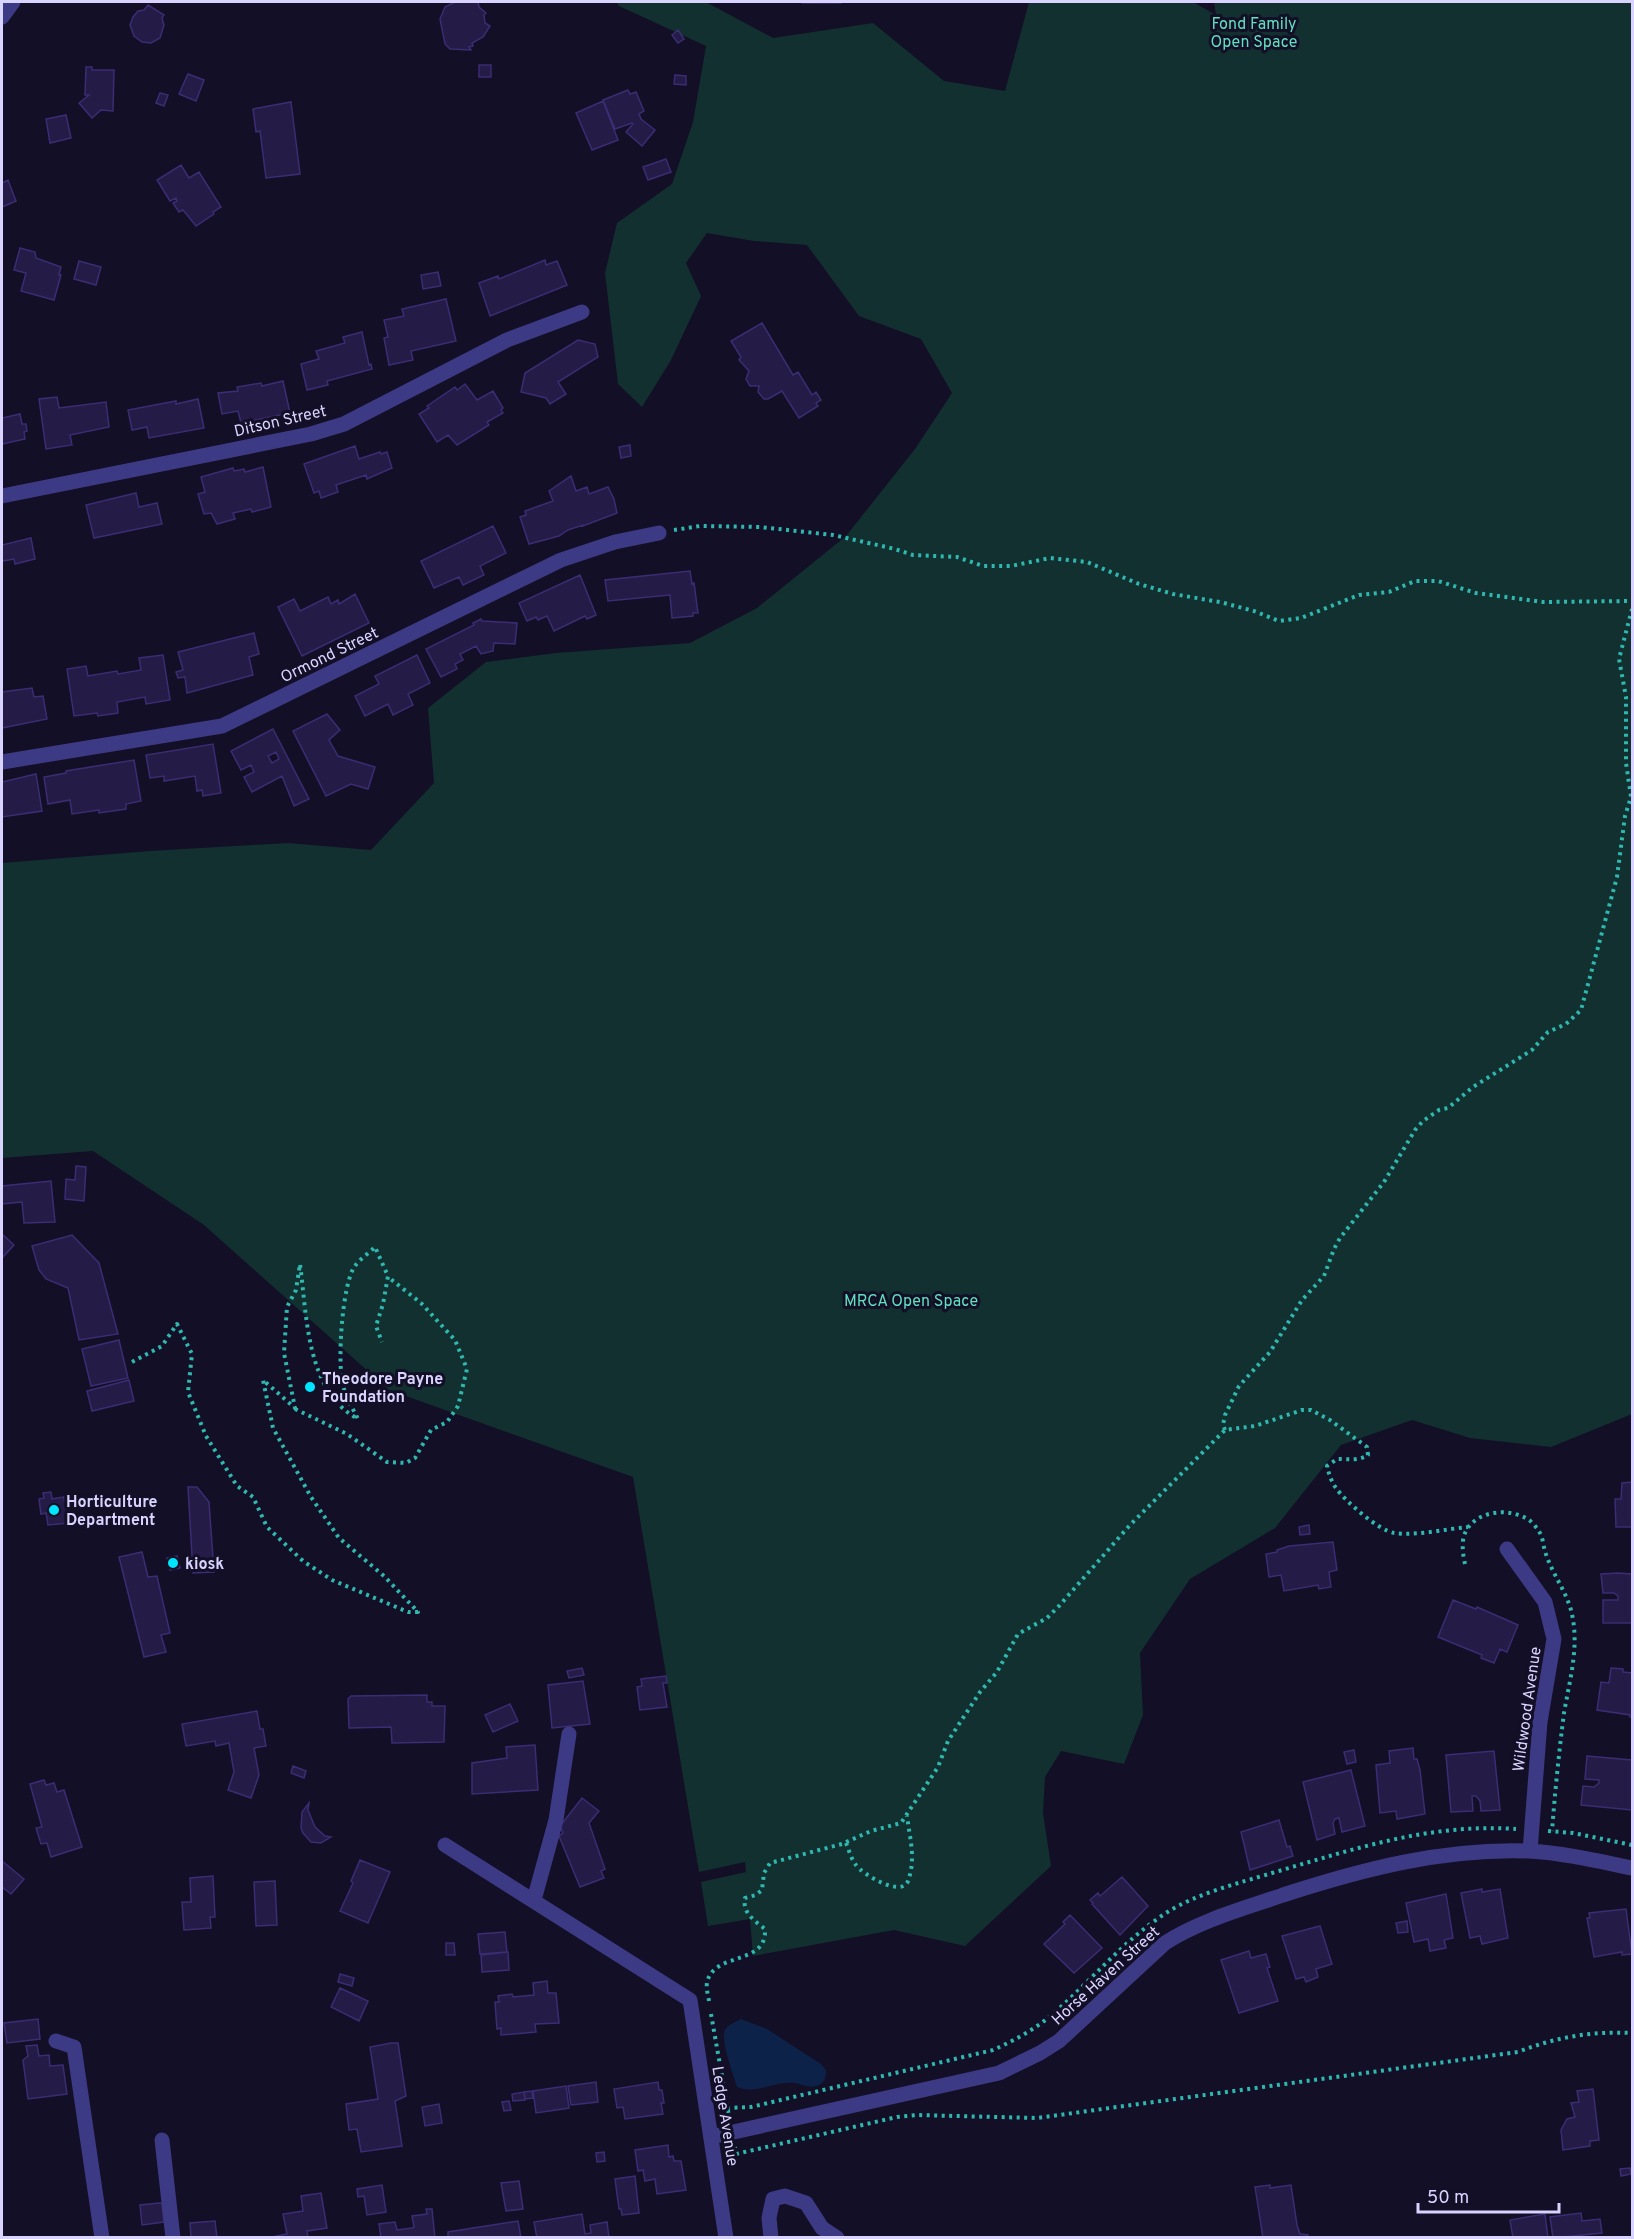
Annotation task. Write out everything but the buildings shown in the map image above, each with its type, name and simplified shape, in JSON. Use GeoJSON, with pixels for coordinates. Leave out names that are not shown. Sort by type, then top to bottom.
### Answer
{"type":"FeatureCollection","features":[{"type":"Feature","properties":{"kind":"street"},"geometry":{"type":"LineString","coordinates":[[2,17],[13,2]]}},
{"type":"Feature","properties":{"kind":"street","name":"Ditson Street"},"geometry":{"type":"LineString","coordinates":[[2,496],[311,434],[344,424],[507,340],[582,312]]}},
{"type":"Feature","properties":{"kind":"street","name":"Ormond Street"},"geometry":{"type":"LineString","coordinates":[[2,762],[222,726],[561,560],[615,542],[659,533]]}},
{"type":"Feature","properties":{"kind":"street","name":"Wildwood Avenue"},"geometry":{"type":"LineString","coordinates":[[1507,1550],[1545,1602],[1554,1638],[1540,1722],[1530,1851]]}},
{"type":"Feature","properties":{"kind":"street"},"geometry":{"type":"LineString","coordinates":[[445,1845],[534,1900],[556,1820],[569,1734]]}},
{"type":"Feature","properties":{"kind":"street","name":"Horse Haven Street"},"geometry":{"type":"LineString","coordinates":[[711,2137],[999,2073],[1059,2041],[1165,1943],[1197,1926],[1227,1914],[1382,1866],[1461,1853],[1530,1851],[1580,1857],[1632,1868]]}},
{"type":"Feature","properties":{"kind":"street","name":"Ledge Avenue"},"geometry":{"type":"LineString","coordinates":[[534,1900],[690,2000],[726,2238]]}},
{"type":"Feature","properties":{"kind":"street"},"geometry":{"type":"LineString","coordinates":[[56,2041],[74,2047],[102,2238]]}},
{"type":"Feature","properties":{"kind":"street"},"geometry":{"type":"LineString","coordinates":[[162,2140],[173,2238]]}},
{"type":"Feature","properties":{"kind":"street"},"geometry":{"type":"LineString","coordinates":[[771,2238],[769,2218],[773,2199],[785,2196],[806,2203],[822,2228],[837,2238]]}},
{"type":"Feature","properties":{"kind":"path"},"geometry":{"type":"LineString","coordinates":[[659,533],[700,526],[760,527],[833,535],[913,555],[957,557],[983,566],[1011,566],[1050,558],[1087,562],[1139,584],[1173,594],[1220,602],[1254,611],[1279,621],[1301,618],[1359,596],[1389,592],[1415,580],[1438,581],[1476,593],[1543,602],[1632,601]]}},
{"type":"Feature","properties":{"kind":"path"},"geometry":{"type":"LineString","coordinates":[[1225,1430],[1223,1425],[1225,1414],[1239,1386],[1270,1352],[1302,1299],[1324,1276],[1340,1238],[1384,1182],[1419,1125],[1431,1114],[1448,1108],[1473,1087],[1532,1050],[1548,1032],[1566,1024],[1581,1010],[1617,877],[1624,816],[1631,797],[1626,763],[1626,697],[1619,659],[1632,609]]}},
{"type":"Feature","properties":{"kind":"path"},"geometry":{"type":"LineString","coordinates":[[132,1362],[162,1346],[177,1324],[192,1354],[188,1392],[206,1436],[237,1486],[253,1497],[267,1527],[303,1561],[332,1580],[408,1612],[418,1612],[384,1576],[339,1538],[311,1497],[273,1428],[263,1380],[295,1408],[347,1434],[387,1462],[406,1463],[415,1458],[431,1430],[447,1422],[458,1406],[467,1370],[455,1340],[421,1303],[387,1276],[375,1247],[353,1267],[345,1300],[340,1339],[343,1386],[358,1419],[346,1413],[323,1383],[310,1342],[300,1264],[296,1290],[287,1307],[284,1353],[295,1408]]}},
{"type":"Feature","properties":{"kind":"path"},"geometry":{"type":"LineString","coordinates":[[382,1342],[376,1326],[383,1304],[387,1276]]}},
{"type":"Feature","properties":{"kind":"path"},"geometry":{"type":"LineString","coordinates":[[709,2004],[707,1984],[710,1976],[731,1960],[760,1948],[766,1941],[765,1929],[748,1914],[744,1903],[745,1898],[756,1895],[762,1890],[764,1873],[770,1863],[846,1843],[902,1823],[938,1767],[948,1740],[980,1692],[997,1672],[1018,1634],[1047,1617],[1059,1606],[1130,1525],[1225,1430],[1255,1426],[1302,1410],[1311,1410],[1330,1420],[1367,1448],[1368,1455],[1364,1457],[1336,1459],[1327,1466],[1330,1477],[1340,1492],[1377,1525],[1393,1533],[1468,1527]]}},
{"type":"Feature","properties":{"kind":"path"},"geometry":{"type":"LineString","coordinates":[[846,1843],[856,1866],[884,1884],[903,1887],[908,1883],[913,1862],[907,1815]]}},
{"type":"Feature","properties":{"kind":"path"},"geometry":{"type":"LineString","coordinates":[[736,2154],[897,2117],[916,2115],[1037,2118],[1518,2052],[1538,2043],[1572,2035],[1603,2032],[1632,2033]]}},
{"type":"Feature","properties":{"kind":"green space"},"geometry":{"type":"Polygon","coordinates":[[[616,2],[706,2],[773,38],[873,23],[944,81],[1005,91],[1029,2],[1193,2],[1216,15],[1214,2],[1632,2],[1632,1414],[1551,1447],[1470,1438],[1412,1420],[1341,1445],[1275,1528],[1190,1579],[1140,1653],[1143,1715],[1124,1764],[1061,1751],[1045,1777],[1043,1813],[1051,1866],[965,1946],[894,1930],[753,1956],[750,1919],[708,1926],[701,1882],[746,1872],[745,1862],[699,1872],[633,1477],[389,1390],[204,1225],[93,1151],[2,1158],[2,863],[288,843],[371,850],[434,783],[428,708],[486,662],[556,653],[690,643],[757,608],[846,536],[915,449],[952,393],[921,339],[859,316],[807,245],[754,241],[707,233],[686,263],[701,296],[671,360],[642,407],[618,384],[605,273],[617,223],[672,184],[693,122],[706,46],[619,6],[616,2]]]}},
{"type":"Feature","properties":{"kind":"water"},"geometry":{"type":"Polygon","coordinates":[[[741,2019],[767,2029],[821,2064],[826,2070],[823,2081],[811,2087],[787,2083],[759,2089],[737,2087],[724,2035],[728,2026],[741,2019]]]}},
{"type":"Feature","properties":{"kind":"place","name":"Theodore Payne Foundation"},"geometry":{"type":"Point","coordinates":[310,1387]}},
{"type":"Feature","properties":{"kind":"place","name":"Horticulture Department"},"geometry":{"type":"Point","coordinates":[54,1510]}},
{"type":"Feature","properties":{"kind":"place","name":"kiosk"},"geometry":{"type":"Point","coordinates":[173,1563]}},
{"type":"Feature","properties":{"kind":"park label","name":"Fond Family Open Space"},"geometry":{"type":"Point","coordinates":[1254,32]}},
{"type":"Feature","properties":{"kind":"park label","name":"MRCA Open Space"},"geometry":{"type":"Point","coordinates":[911,1300]}}]}
